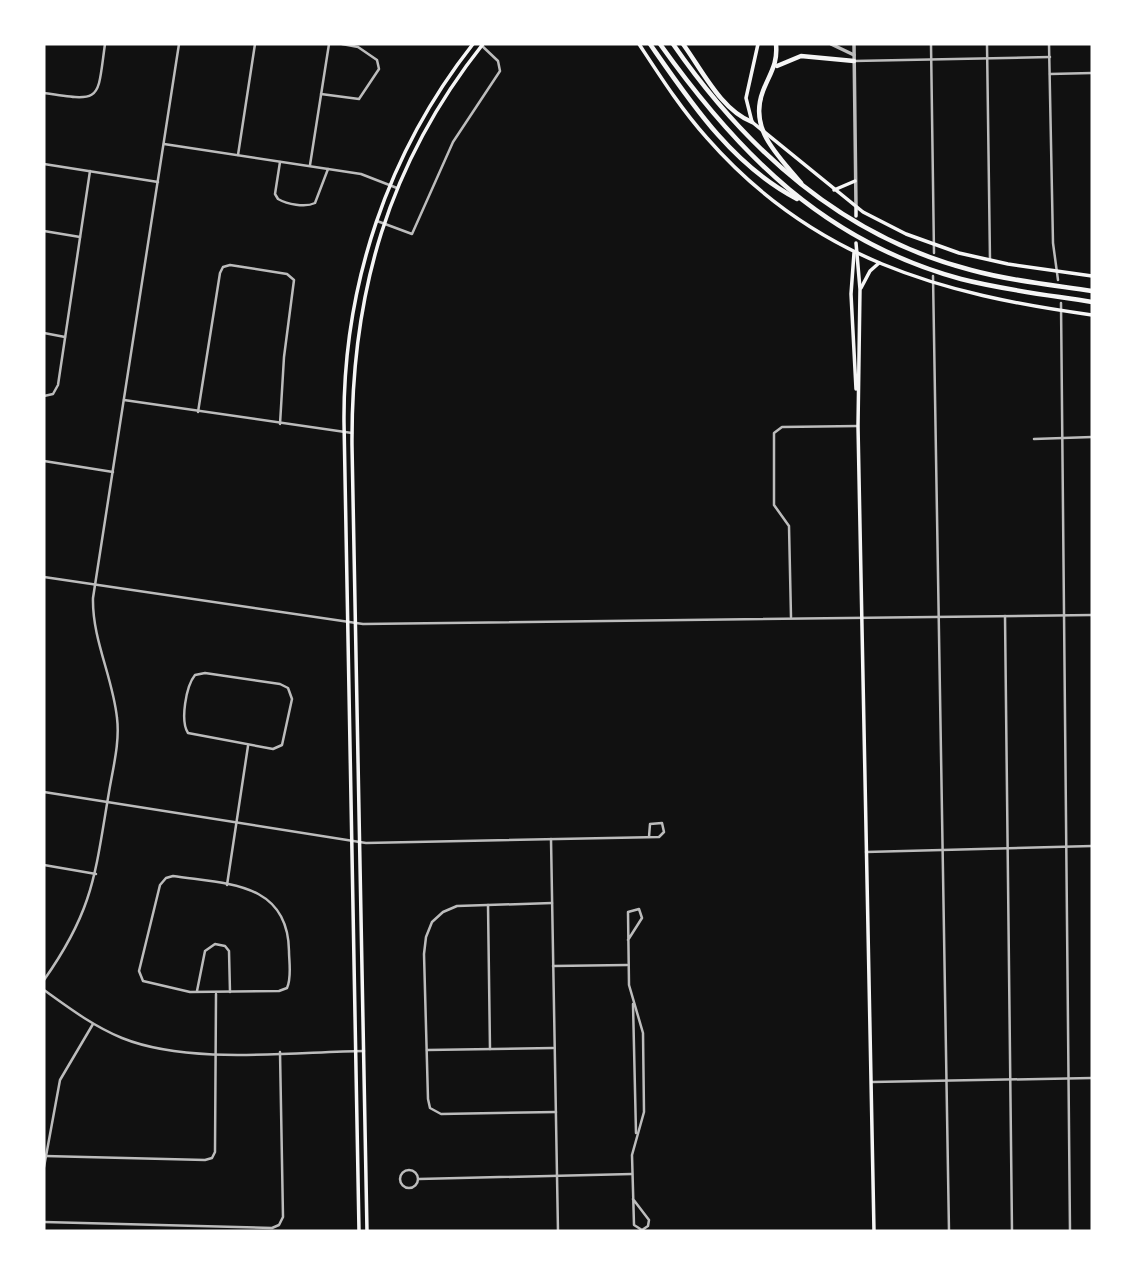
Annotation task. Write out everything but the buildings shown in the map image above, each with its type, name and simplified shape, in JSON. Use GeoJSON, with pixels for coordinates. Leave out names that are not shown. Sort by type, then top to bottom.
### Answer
{"type":"FeatureCollection","features":[{"type":"Feature","properties":{"kind":"highway"},"geometry":{"type":"LineString","coordinates":[[650,44],[708,124],[760,176],[870,243],[935,271],[997,287],[1092,302]]}},
{"type":"Feature","properties":{"kind":"highway"},"geometry":{"type":"LineString","coordinates":[[660,44],[722,126],[761,166],[811,206]]}},
{"type":"Feature","properties":{"kind":"highway"},"geometry":{"type":"LineString","coordinates":[[673,44],[707,92],[739,129],[806,189],[868,230],[927,257],[980,273],[1092,291]]}},
{"type":"Feature","properties":{"kind":"highway"},"geometry":{"type":"LineString","coordinates":[[683,44],[727,104],[740,117],[752,122]]}},
{"type":"Feature","properties":{"kind":"highway"},"geometry":{"type":"LineString","coordinates":[[776,44],[776,67],[761,95],[761,128],[771,148],[806,189]]}},
{"type":"Feature","properties":{"kind":"highway"},"geometry":{"type":"LineString","coordinates":[[776,67],[801,55],[854,58]]}},
{"type":"Feature","properties":{"kind":"main road"},"geometry":{"type":"LineString","coordinates":[[359,1231],[345,372],[350,325],[362,266],[376,220],[428,108],[473,44]]}},
{"type":"Feature","properties":{"kind":"main road"},"geometry":{"type":"LineString","coordinates":[[367,1231],[353,375],[358,326],[383,223],[397,188],[438,108],[481,44]]}},
{"type":"Feature","properties":{"kind":"main road"},"geometry":{"type":"LineString","coordinates":[[639,44],[681,106],[735,167],[793,216],[856,253],[933,285],[982,298],[1092,315]]}},
{"type":"Feature","properties":{"kind":"main road"},"geometry":{"type":"LineString","coordinates":[[758,44],[746,94],[752,122],[856,207],[885,224],[934,245],[990,260],[1092,276]]}},
{"type":"Feature","properties":{"kind":"main road"},"geometry":{"type":"LineString","coordinates":[[834,190],[855,181]]}},
{"type":"Feature","properties":{"kind":"main road"},"geometry":{"type":"LineString","coordinates":[[856,207],[856,216]]}},
{"type":"Feature","properties":{"kind":"main road"},"geometry":{"type":"LineString","coordinates":[[856,253],[860,289],[858,426],[874,1231]]}},
{"type":"Feature","properties":{"kind":"main road"},"geometry":{"type":"LineString","coordinates":[[856,253],[851,302],[858,419]]}},
{"type":"Feature","properties":{"kind":"main road"},"geometry":{"type":"LineString","coordinates":[[860,289],[879,263]]}},
{"type":"Feature","properties":{"kind":"street"},"geometry":{"type":"LineString","coordinates":[[44,93],[85,99],[93,97],[98,87],[105,44]]}},
{"type":"Feature","properties":{"kind":"street"},"geometry":{"type":"LineString","coordinates":[[44,980],[78,927],[96,874],[107,802],[118,724],[94,616],[95,585],[179,44]]}},
{"type":"Feature","properties":{"kind":"street"},"geometry":{"type":"LineString","coordinates":[[238,155],[256,44]]}},
{"type":"Feature","properties":{"kind":"street"},"geometry":{"type":"LineString","coordinates":[[310,166],[329,44]]}},
{"type":"Feature","properties":{"kind":"street"},"geometry":{"type":"LineString","coordinates":[[321,94],[359,99],[379,69],[377,60],[361,49],[342,44]]}},
{"type":"Feature","properties":{"kind":"street"},"geometry":{"type":"LineString","coordinates":[[376,220],[412,234],[453,142],[500,71],[498,61],[481,44]]}},
{"type":"Feature","properties":{"kind":"street"},"geometry":{"type":"LineString","coordinates":[[831,44],[854,58],[1050,57]]}},
{"type":"Feature","properties":{"kind":"street"},"geometry":{"type":"LineString","coordinates":[[854,44],[856,207]]}},
{"type":"Feature","properties":{"kind":"street"},"geometry":{"type":"LineString","coordinates":[[931,44],[934,253]]}},
{"type":"Feature","properties":{"kind":"street"},"geometry":{"type":"LineString","coordinates":[[988,44],[990,260]]}},
{"type":"Feature","properties":{"kind":"street"},"geometry":{"type":"LineString","coordinates":[[1049,44],[1058,280]]}},
{"type":"Feature","properties":{"kind":"street"},"geometry":{"type":"LineString","coordinates":[[1050,74],[1092,73]]}},
{"type":"Feature","properties":{"kind":"street"},"geometry":{"type":"LineString","coordinates":[[164,144],[362,174],[397,188]]}},
{"type":"Feature","properties":{"kind":"street"},"geometry":{"type":"LineString","coordinates":[[280,162],[275,194],[278,200],[306,206],[315,203],[328,169]]}},
{"type":"Feature","properties":{"kind":"street"},"geometry":{"type":"LineString","coordinates":[[44,164],[158,182]]}},
{"type":"Feature","properties":{"kind":"street"},"geometry":{"type":"LineString","coordinates":[[44,396],[53,394],[57,388],[90,172]]}},
{"type":"Feature","properties":{"kind":"street"},"geometry":{"type":"LineString","coordinates":[[44,231],[80,237]]}},
{"type":"Feature","properties":{"kind":"street"},"geometry":{"type":"LineString","coordinates":[[198,412],[221,269],[228,265],[287,274],[295,283],[285,348],[280,424]]}},
{"type":"Feature","properties":{"kind":"street"},"geometry":{"type":"LineString","coordinates":[[933,276],[949,1231]]}},
{"type":"Feature","properties":{"kind":"street"},"geometry":{"type":"LineString","coordinates":[[1061,303],[1070,1231]]}},
{"type":"Feature","properties":{"kind":"street"},"geometry":{"type":"LineString","coordinates":[[44,333],[65,337]]}},
{"type":"Feature","properties":{"kind":"street"},"geometry":{"type":"LineString","coordinates":[[124,400],[352,433]]}},
{"type":"Feature","properties":{"kind":"street"},"geometry":{"type":"LineString","coordinates":[[791,617],[789,524],[774,505],[774,433],[780,428],[858,426]]}},
{"type":"Feature","properties":{"kind":"street"},"geometry":{"type":"LineString","coordinates":[[1034,439],[1092,437]]}},
{"type":"Feature","properties":{"kind":"street"},"geometry":{"type":"LineString","coordinates":[[44,461],[113,472]]}},
{"type":"Feature","properties":{"kind":"street"},"geometry":{"type":"LineString","coordinates":[[44,577],[355,624],[1092,615]]}},
{"type":"Feature","properties":{"kind":"street"},"geometry":{"type":"LineString","coordinates":[[1005,616],[1012,1231]]}},
{"type":"Feature","properties":{"kind":"street"},"geometry":{"type":"LineString","coordinates":[[205,673],[280,684],[289,690],[292,702],[284,744],[273,749],[248,745],[195,737],[186,731],[184,724],[190,684],[195,675],[205,673]]}},
{"type":"Feature","properties":{"kind":"street"},"geometry":{"type":"LineString","coordinates":[[227,885],[248,745]]}},
{"type":"Feature","properties":{"kind":"street"},"geometry":{"type":"LineString","coordinates":[[44,792],[359,842],[649,837],[663,835],[662,823],[650,824],[649,837]]}},
{"type":"Feature","properties":{"kind":"street"},"geometry":{"type":"LineString","coordinates":[[551,839],[558,1231]]}},
{"type":"Feature","properties":{"kind":"street"},"geometry":{"type":"LineString","coordinates":[[866,852],[1092,846]]}},
{"type":"Feature","properties":{"kind":"street"},"geometry":{"type":"LineString","coordinates":[[44,865],[96,874]]}},
{"type":"Feature","properties":{"kind":"street"},"geometry":{"type":"LineString","coordinates":[[171,876],[227,885],[252,890],[271,902],[284,921],[289,944],[287,988],[197,992],[144,981],[139,974],[160,885],[171,876]]}},
{"type":"Feature","properties":{"kind":"street"},"geometry":{"type":"LineString","coordinates":[[552,903],[451,908],[436,917],[429,927],[425,954],[428,1102],[436,1112],[556,1112]]}},
{"type":"Feature","properties":{"kind":"street"},"geometry":{"type":"LineString","coordinates":[[488,905],[491,1049]]}},
{"type":"Feature","properties":{"kind":"street"},"geometry":{"type":"LineString","coordinates":[[628,940],[642,918],[638,909],[632,909],[627,915],[628,965],[633,1000],[636,1135],[632,1174],[634,1225],[642,1230],[648,1226],[649,1220],[633,1199]]}},
{"type":"Feature","properties":{"kind":"street"},"geometry":{"type":"LineString","coordinates":[[197,992],[205,951],[215,944],[225,946],[229,951],[230,992]]}},
{"type":"Feature","properties":{"kind":"street"},"geometry":{"type":"LineString","coordinates":[[553,966],[628,965]]}},
{"type":"Feature","properties":{"kind":"street"},"geometry":{"type":"LineString","coordinates":[[44,990],[93,1024],[123,1038],[155,1048],[217,1053],[364,1051]]}},
{"type":"Feature","properties":{"kind":"street"},"geometry":{"type":"LineString","coordinates":[[45,1156],[211,1159],[215,1152],[216,992]]}},
{"type":"Feature","properties":{"kind":"street"},"geometry":{"type":"LineString","coordinates":[[633,1000],[643,1033],[644,1108],[636,1135]]}},
{"type":"Feature","properties":{"kind":"street"},"geometry":{"type":"LineString","coordinates":[[44,1167],[60,1080],[93,1024]]}},
{"type":"Feature","properties":{"kind":"street"},"geometry":{"type":"LineString","coordinates":[[427,1050],[555,1048]]}},
{"type":"Feature","properties":{"kind":"street"},"geometry":{"type":"LineString","coordinates":[[44,1222],[274,1228],[281,1222],[280,1052]]}},
{"type":"Feature","properties":{"kind":"street"},"geometry":{"type":"LineString","coordinates":[[871,1082],[1092,1078]]}},
{"type":"Feature","properties":{"kind":"street"},"geometry":{"type":"LineString","coordinates":[[410,1170],[416,1172],[419,1179],[415,1186],[409,1188],[402,1185],[400,1178],[402,1172],[410,1170]]}},
{"type":"Feature","properties":{"kind":"street"},"geometry":{"type":"LineString","coordinates":[[419,1179],[632,1174]]}},
{"type":"Feature","properties":{"kind":"street"},"geometry":{"type":"LineString","coordinates":[[173,1226],[173,1231]]}}]}
